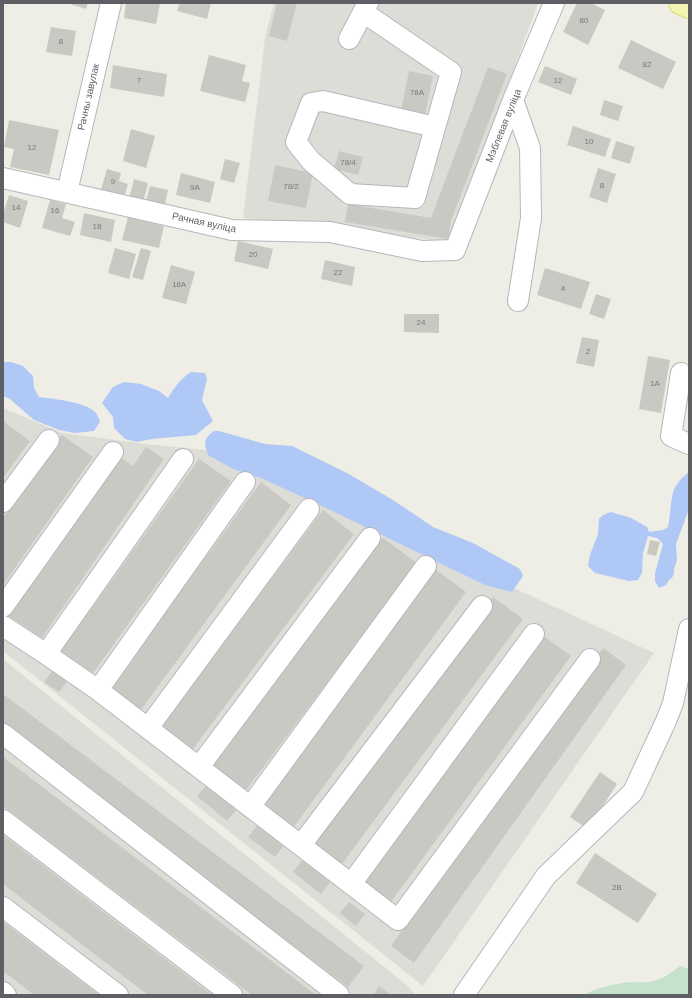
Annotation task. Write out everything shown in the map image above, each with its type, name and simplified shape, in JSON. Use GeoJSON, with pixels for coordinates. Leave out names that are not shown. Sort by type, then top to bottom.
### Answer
{"type":"FeatureCollection","features":[{"type":"Feature","properties":{"kind":"main road"},"geometry":{"type":"LineString","coordinates":[[680,3],[689,7]]}},
{"type":"Feature","properties":{"kind":"street","name":"Рачны завулак"},"geometry":{"type":"LineString","coordinates":[[67,192],[110,3]]}},
{"type":"Feature","properties":{"kind":"street","name":"Мэблевая вуліца"},"geometry":{"type":"LineString","coordinates":[[455,250],[513,100],[554,3]]}},
{"type":"Feature","properties":{"kind":"street"},"geometry":{"type":"LineString","coordinates":[[349,39],[366,7],[451,72],[415,198],[350,194],[311,161],[296,142],[312,103],[323,101],[435,127]]}},
{"type":"Feature","properties":{"kind":"street"},"geometry":{"type":"LineString","coordinates":[[513,100],[530,148],[531,218],[518,301]]}},
{"type":"Feature","properties":{"kind":"street","name":"Рачная вуліца"},"geometry":{"type":"LineString","coordinates":[[3,178],[232,230],[330,232],[422,251],[455,250]]}},
{"type":"Feature","properties":{"kind":"street"},"geometry":{"type":"LineString","coordinates":[[680,373],[671,436],[689,444]]}},
{"type":"Feature","properties":{"kind":"street"},"geometry":{"type":"LineString","coordinates":[[3,502],[50,440]]}},
{"type":"Feature","properties":{"kind":"street"},"geometry":{"type":"LineString","coordinates":[[3,606],[113,452]]}},
{"type":"Feature","properties":{"kind":"street"},"geometry":{"type":"LineString","coordinates":[[46,654],[183,459]]}},
{"type":"Feature","properties":{"kind":"street"},"geometry":{"type":"LineString","coordinates":[[98,690],[245,482]]}},
{"type":"Feature","properties":{"kind":"street"},"geometry":{"type":"LineString","coordinates":[[148,728],[309,509]]}},
{"type":"Feature","properties":{"kind":"street"},"geometry":{"type":"LineString","coordinates":[[199,767],[370,538]]}},
{"type":"Feature","properties":{"kind":"street"},"geometry":{"type":"LineString","coordinates":[[250,807],[426,566]]}},
{"type":"Feature","properties":{"kind":"street"},"geometry":{"type":"LineString","coordinates":[[301,846],[482,606]]}},
{"type":"Feature","properties":{"kind":"street"},"geometry":{"type":"LineString","coordinates":[[3,626],[98,690],[398,920],[590,658]]}},
{"type":"Feature","properties":{"kind":"street"},"geometry":{"type":"LineString","coordinates":[[464,995],[546,876],[632,792],[673,703],[689,629]]}},
{"type":"Feature","properties":{"kind":"street"},"geometry":{"type":"LineString","coordinates":[[351,884],[534,634]]}},
{"type":"Feature","properties":{"kind":"street"},"geometry":{"type":"LineString","coordinates":[[3,734],[338,995]]}},
{"type":"Feature","properties":{"kind":"street"},"geometry":{"type":"LineString","coordinates":[[3,820],[232,995]]}},
{"type":"Feature","properties":{"kind":"street"},"geometry":{"type":"LineString","coordinates":[[3,907],[118,995]]}},
{"type":"Feature","properties":{"kind":"street"},"geometry":{"type":"LineString","coordinates":[[3,992],[6,995]]}},
{"type":"Feature","properties":{"kind":"shaded area"},"geometry":{"type":"Polygon","coordinates":[[[274,3],[538,3],[451,243],[341,227],[243,218],[265,38],[274,3]]]}},
{"type":"Feature","properties":{"kind":"shaded area"},"geometry":{"type":"Polygon","coordinates":[[[3,408],[62,433],[205,450],[527,594],[654,653],[423,986],[3,651],[3,408]]]}},
{"type":"Feature","properties":{"kind":"shaded area"},"geometry":{"type":"Polygon","coordinates":[[[3,659],[409,987],[415,995],[3,995],[3,659]]]}},
{"type":"Feature","properties":{"kind":"green space"},"geometry":{"type":"Polygon","coordinates":[[[680,966],[689,969],[689,995],[583,995],[614,984],[648,982],[661,979],[680,966]]]}},
{"type":"Feature","properties":{"kind":"water"},"geometry":{"type":"Polygon","coordinates":[[[3,362],[11,362],[23,366],[33,376],[34,388],[39,397],[70,402],[92,409],[98,416],[100,422],[94,431],[75,433],[59,430],[34,420],[10,399],[3,396],[3,362]]]}},
{"type":"Feature","properties":{"kind":"water"},"geometry":{"type":"Polygon","coordinates":[[[191,372],[205,373],[207,379],[202,400],[213,421],[196,435],[152,439],[137,442],[125,439],[114,428],[113,417],[102,403],[113,387],[124,382],[141,384],[159,391],[168,398],[184,377],[191,372]]]}},
{"type":"Feature","properties":{"kind":"water"},"geometry":{"type":"Polygon","coordinates":[[[214,431],[219,431],[265,444],[292,446],[347,473],[393,500],[433,527],[473,543],[520,569],[523,576],[512,592],[485,585],[261,478],[233,469],[208,455],[205,442],[208,436],[214,431]]]}},
{"type":"Feature","properties":{"kind":"water"},"geometry":{"type":"Polygon","coordinates":[[[689,472],[689,509],[676,544],[677,560],[674,573],[666,585],[659,588],[655,581],[655,573],[663,544],[657,538],[648,536],[643,553],[642,573],[638,580],[629,581],[595,573],[588,566],[590,555],[598,534],[599,519],[603,515],[611,512],[631,518],[647,527],[649,532],[663,530],[668,527],[674,490],[680,480],[689,472]]]}},
{"type":"Feature","properties":{"kind":"building"},"geometry":{"type":"Polygon","coordinates":[[[67,3],[88,3],[86,9],[67,3]]]}},
{"type":"Feature","properties":{"kind":"building"},"geometry":{"type":"Polygon","coordinates":[[[126,3],[160,3],[156,24],[124,18],[126,3]]]}},
{"type":"Feature","properties":{"kind":"building"},"geometry":{"type":"Polygon","coordinates":[[[180,3],[211,3],[207,19],[177,11],[180,3]]]}},
{"type":"Feature","properties":{"kind":"building"},"geometry":{"type":"Polygon","coordinates":[[[277,3],[297,3],[287,41],[269,36],[277,3]]]}},
{"type":"Feature","properties":{"kind":"building"},"geometry":{"type":"Polygon","coordinates":[[[577,3],[590,3],[605,10],[588,45],[563,32],[577,3]]]}},
{"type":"Feature","properties":{"kind":"building"},"geometry":{"type":"Polygon","coordinates":[[[51,27],[76,31],[72,56],[46,52],[51,27]]]}},
{"type":"Feature","properties":{"kind":"building"},"geometry":{"type":"Polygon","coordinates":[[[631,40],[676,62],[663,89],[618,68],[631,40]]]}},
{"type":"Feature","properties":{"kind":"building"},"geometry":{"type":"Polygon","coordinates":[[[209,55],[246,65],[242,81],[250,83],[245,102],[200,91],[209,55]]]}},
{"type":"Feature","properties":{"kind":"building"},"geometry":{"type":"Polygon","coordinates":[[[113,65],[167,74],[164,97],[110,88],[113,65]]]}},
{"type":"Feature","properties":{"kind":"building"},"geometry":{"type":"Polygon","coordinates":[[[545,66],[577,79],[571,95],[538,82],[545,66]]]}},
{"type":"Feature","properties":{"kind":"building"},"geometry":{"type":"Polygon","coordinates":[[[488,67],[507,74],[451,221],[448,239],[345,222],[348,204],[431,218],[488,67]]]}},
{"type":"Feature","properties":{"kind":"building"},"geometry":{"type":"Polygon","coordinates":[[[409,71],[433,76],[425,115],[401,110],[409,71]]]}},
{"type":"Feature","properties":{"kind":"building"},"geometry":{"type":"Polygon","coordinates":[[[604,100],[623,106],[618,121],[600,115],[604,100]]]}},
{"type":"Feature","properties":{"kind":"building"},"geometry":{"type":"Polygon","coordinates":[[[9,120],[59,130],[49,175],[10,167],[14,149],[4,147],[9,120]]]}},
{"type":"Feature","properties":{"kind":"building"},"geometry":{"type":"Polygon","coordinates":[[[573,126],[611,139],[605,157],[567,145],[573,126]]]}},
{"type":"Feature","properties":{"kind":"building"},"geometry":{"type":"Polygon","coordinates":[[[131,129],[155,136],[146,168],[123,161],[131,129]]]}},
{"type":"Feature","properties":{"kind":"building"},"geometry":{"type":"Polygon","coordinates":[[[616,141],[635,147],[630,164],[611,158],[616,141]]]}},
{"type":"Feature","properties":{"kind":"building"},"geometry":{"type":"Polygon","coordinates":[[[339,151],[363,157],[358,175],[334,169],[339,151]]]}},
{"type":"Feature","properties":{"kind":"building"},"geometry":{"type":"Polygon","coordinates":[[[225,159],[240,163],[234,183],[220,179],[225,159]]]}},
{"type":"Feature","properties":{"kind":"building"},"geometry":{"type":"Polygon","coordinates":[[[275,165],[313,173],[306,208],[268,201],[275,165]]]}},
{"type":"Feature","properties":{"kind":"building"},"geometry":{"type":"Polygon","coordinates":[[[598,168],[616,174],[607,203],[589,197],[598,168]]]}},
{"type":"Feature","properties":{"kind":"building"},"geometry":{"type":"Polygon","coordinates":[[[107,169],[121,173],[119,181],[128,184],[124,197],[101,190],[107,169]]]}},
{"type":"Feature","properties":{"kind":"building"},"geometry":{"type":"Polygon","coordinates":[[[181,173],[215,182],[210,203],[176,195],[181,173]]]}},
{"type":"Feature","properties":{"kind":"building"},"geometry":{"type":"Polygon","coordinates":[[[134,179],[148,183],[142,207],[128,203],[134,179]]]}},
{"type":"Feature","properties":{"kind":"building"},"geometry":{"type":"Polygon","coordinates":[[[150,186],[168,190],[164,209],[145,205],[150,186]]]}},
{"type":"Feature","properties":{"kind":"building"},"geometry":{"type":"Polygon","coordinates":[[[9,195],[28,201],[20,228],[3,222],[3,214],[9,195]]]}},
{"type":"Feature","properties":{"kind":"building"},"geometry":{"type":"Polygon","coordinates":[[[50,200],[66,204],[62,218],[75,222],[70,236],[42,228],[50,200]]]}},
{"type":"Feature","properties":{"kind":"building"},"geometry":{"type":"Polygon","coordinates":[[[84,213],[115,220],[111,242],[80,235],[84,213]]]}},
{"type":"Feature","properties":{"kind":"building"},"geometry":{"type":"Polygon","coordinates":[[[128,217],[164,226],[159,248],[122,240],[128,217]]]}},
{"type":"Feature","properties":{"kind":"building"},"geometry":{"type":"Polygon","coordinates":[[[238,241],[273,249],[268,269],[234,261],[238,241]]]}},
{"type":"Feature","properties":{"kind":"building"},"geometry":{"type":"Polygon","coordinates":[[[115,248],[136,254],[129,279],[108,273],[115,248]]]}},
{"type":"Feature","properties":{"kind":"building"},"geometry":{"type":"Polygon","coordinates":[[[141,248],[151,251],[143,280],[132,277],[141,248]]]}},
{"type":"Feature","properties":{"kind":"building"},"geometry":{"type":"Polygon","coordinates":[[[325,260],[355,267],[352,286],[321,279],[325,260]]]}},
{"type":"Feature","properties":{"kind":"building"},"geometry":{"type":"Polygon","coordinates":[[[171,265],[195,272],[186,304],[162,298],[171,265]]]}},
{"type":"Feature","properties":{"kind":"building"},"geometry":{"type":"Polygon","coordinates":[[[545,268],[590,282],[581,309],[537,295],[545,268]]]}},
{"type":"Feature","properties":{"kind":"building"},"geometry":{"type":"Polygon","coordinates":[[[596,294],[611,299],[604,319],[589,314],[596,294]]]}},
{"type":"Feature","properties":{"kind":"building"},"geometry":{"type":"Polygon","coordinates":[[[404,314],[439,314],[439,333],[404,332],[404,314]]]}},
{"type":"Feature","properties":{"kind":"building"},"geometry":{"type":"Polygon","coordinates":[[[582,337],[599,340],[594,367],[576,363],[582,337]]]}},
{"type":"Feature","properties":{"kind":"building"},"geometry":{"type":"Polygon","coordinates":[[[648,356],[670,360],[661,413],[639,409],[648,356]]]}},
{"type":"Feature","properties":{"kind":"building"},"geometry":{"type":"Polygon","coordinates":[[[3,421],[30,441],[3,478],[3,421]]]}},
{"type":"Feature","properties":{"kind":"building"},"geometry":{"type":"Polygon","coordinates":[[[62,435],[93,457],[3,585],[3,518],[62,435]]]}},
{"type":"Feature","properties":{"kind":"building"},"geometry":{"type":"Polygon","coordinates":[[[146,447],[164,459],[42,638],[9,616],[118,456],[133,466],[146,447]]]}},
{"type":"Feature","properties":{"kind":"building"},"geometry":{"type":"Polygon","coordinates":[[[199,459],[231,481],[93,673],[61,651],[199,459]]]}},
{"type":"Feature","properties":{"kind":"building"},"geometry":{"type":"Polygon","coordinates":[[[261,482],[291,505],[140,711],[109,689],[261,482]]]}},
{"type":"Feature","properties":{"kind":"building"},"geometry":{"type":"Polygon","coordinates":[[[323,510],[354,534],[192,750],[161,727],[323,510]]]}},
{"type":"Feature","properties":{"kind":"building"},"geometry":{"type":"Polygon","coordinates":[[[383,538],[417,563],[246,790],[212,765],[383,538]]]}},
{"type":"Feature","properties":{"kind":"building"},"geometry":{"type":"Polygon","coordinates":[[[650,540],[660,542],[656,556],[647,554],[650,540]]]}},
{"type":"Feature","properties":{"kind":"building"},"geometry":{"type":"Polygon","coordinates":[[[436,570],[466,592],[293,828],[263,805],[436,570]]]}},
{"type":"Feature","properties":{"kind":"building"},"geometry":{"type":"Polygon","coordinates":[[[493,597],[523,619],[342,864],[312,842],[493,597]]]}},
{"type":"Feature","properties":{"kind":"building"},"geometry":{"type":"Polygon","coordinates":[[[542,635],[571,656],[390,903],[362,882],[542,635]]]}},
{"type":"Feature","properties":{"kind":"building"},"geometry":{"type":"Polygon","coordinates":[[[603,648],[626,665],[414,963],[391,946],[603,648]]]}},
{"type":"Feature","properties":{"kind":"building"},"geometry":{"type":"Polygon","coordinates":[[[52,671],[67,682],[59,692],[44,682],[52,671]]]}},
{"type":"Feature","properties":{"kind":"building"},"geometry":{"type":"Polygon","coordinates":[[[3,694],[364,966],[348,987],[3,727],[3,694]]]}},
{"type":"Feature","properties":{"kind":"building"},"geometry":{"type":"Polygon","coordinates":[[[3,757],[316,995],[252,995],[3,806],[3,757]]]}},
{"type":"Feature","properties":{"kind":"building"},"geometry":{"type":"Polygon","coordinates":[[[600,772],[617,784],[588,829],[570,817],[600,772]]]}},
{"type":"Feature","properties":{"kind":"building"},"geometry":{"type":"Polygon","coordinates":[[[206,786],[236,810],[227,821],[197,796],[206,786]]]}},
{"type":"Feature","properties":{"kind":"building"},"geometry":{"type":"Polygon","coordinates":[[[257,826],[283,846],[275,857],[248,837],[257,826]]]}},
{"type":"Feature","properties":{"kind":"building"},"geometry":{"type":"Polygon","coordinates":[[[3,835],[212,995],[148,995],[3,884],[3,835]]]}},
{"type":"Feature","properties":{"kind":"building"},"geometry":{"type":"Polygon","coordinates":[[[595,853],[657,894],[638,923],[576,883],[595,853]]]}},
{"type":"Feature","properties":{"kind":"building"},"geometry":{"type":"Polygon","coordinates":[[[302,860],[330,882],[321,894],[293,872],[302,860]]]}},
{"type":"Feature","properties":{"kind":"building"},"geometry":{"type":"Polygon","coordinates":[[[349,902],[365,914],[356,926],[340,913],[349,902]]]}},
{"type":"Feature","properties":{"kind":"building"},"geometry":{"type":"Polygon","coordinates":[[[3,922],[99,995],[34,995],[3,971],[3,922]]]}},
{"type":"Feature","properties":{"kind":"building"},"geometry":{"type":"Polygon","coordinates":[[[379,986],[391,995],[374,995],[379,986]]]}}]}
